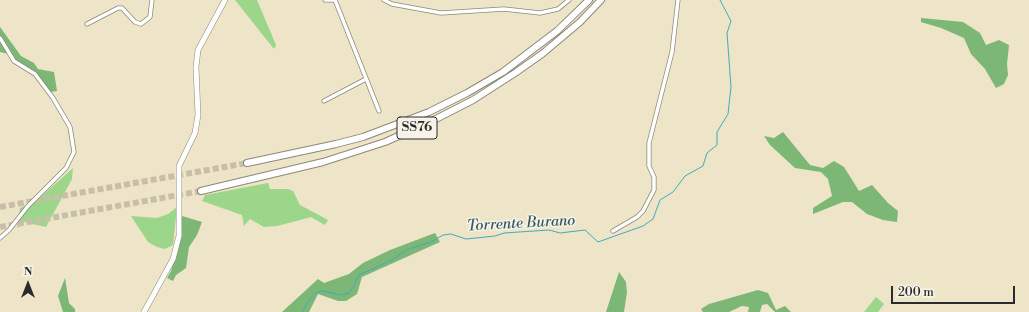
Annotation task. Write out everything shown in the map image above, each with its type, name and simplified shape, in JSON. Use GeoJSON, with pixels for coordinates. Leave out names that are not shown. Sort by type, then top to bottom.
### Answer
{"type":"FeatureCollection","features":[{"type":"Feature","properties":{"kind":"highway","name":"SS76"},"geometry":{"type":"LineString","coordinates":[[246,163],[350,140],[429,112],[467,93],[508,68],[556,31],[589,0]]}},
{"type":"Feature","properties":{"kind":"highway","name":"SS76"},"geometry":{"type":"LineString","coordinates":[[201,191],[329,160],[385,142],[430,122],[473,100],[515,74],[574,26],[601,0]]}},
{"type":"Feature","properties":{"kind":"main road"},"geometry":{"type":"LineString","coordinates":[[144,312],[173,259],[179,236],[179,166],[195,133],[198,115],[196,67],[198,50],[225,0]]}},
{"type":"Feature","properties":{"kind":"street"},"geometry":{"type":"LineString","coordinates":[[87,24],[118,8],[122,8],[134,22],[141,24],[150,17],[152,0]]}},
{"type":"Feature","properties":{"kind":"street"},"geometry":{"type":"LineString","coordinates":[[325,0],[335,0],[379,111]]}},
{"type":"Feature","properties":{"kind":"street"},"geometry":{"type":"LineString","coordinates":[[384,0],[392,4],[441,13],[504,9],[540,13],[558,9],[569,0]]}},
{"type":"Feature","properties":{"kind":"street"},"geometry":{"type":"LineString","coordinates":[[613,231],[637,217],[643,211],[654,190],[654,177],[649,166],[649,143],[672,52],[678,0]]}},
{"type":"Feature","properties":{"kind":"street"},"geometry":{"type":"LineString","coordinates":[[0,38],[14,60],[35,74],[53,98],[70,127],[74,152],[66,168],[28,206],[9,230],[0,238]]}},
{"type":"Feature","properties":{"kind":"street"},"geometry":{"type":"LineString","coordinates":[[324,101],[366,79]]}},
{"type":"Feature","properties":{"kind":"green space"},"geometry":{"type":"Polygon","coordinates":[[[235,0],[257,0],[276,45],[274,49],[235,0]]]}},
{"type":"Feature","properties":{"kind":"green space"},"geometry":{"type":"Polygon","coordinates":[[[921,18],[963,22],[980,33],[986,45],[999,40],[1009,45],[1007,64],[1008,75],[1004,84],[996,88],[985,69],[971,54],[964,38],[941,28],[921,22],[921,18]]]}},
{"type":"Feature","properties":{"kind":"green space"},"geometry":{"type":"Polygon","coordinates":[[[0,27],[21,56],[34,63],[38,69],[54,72],[57,91],[50,92],[40,79],[9,54],[0,52],[0,27]]]}},
{"type":"Feature","properties":{"kind":"green space"},"geometry":{"type":"Polygon","coordinates":[[[783,132],[810,165],[823,168],[834,161],[844,167],[859,191],[872,185],[888,203],[898,211],[897,222],[883,220],[867,214],[852,202],[843,202],[813,214],[813,208],[832,196],[828,179],[821,172],[795,168],[770,145],[764,136],[774,138],[783,132]]]}},
{"type":"Feature","properties":{"kind":"green space"},"geometry":{"type":"Polygon","coordinates":[[[73,168],[72,179],[46,227],[24,222],[17,228],[20,208],[35,202],[73,168]]]}},
{"type":"Feature","properties":{"kind":"green space"},"geometry":{"type":"Polygon","coordinates":[[[268,183],[270,189],[288,189],[293,191],[300,205],[328,220],[325,225],[311,217],[277,226],[264,227],[250,219],[244,226],[242,215],[202,201],[205,195],[268,183]]]}},
{"type":"Feature","properties":{"kind":"green space"},"geometry":{"type":"Polygon","coordinates":[[[177,207],[173,245],[165,249],[148,242],[131,216],[157,218],[168,214],[177,207]]]}},
{"type":"Feature","properties":{"kind":"green space"},"geometry":{"type":"Polygon","coordinates":[[[182,216],[202,222],[197,235],[189,247],[186,268],[176,275],[173,281],[167,278],[171,271],[181,236],[182,216]]]}},
{"type":"Feature","properties":{"kind":"green space"},"geometry":{"type":"Polygon","coordinates":[[[435,233],[440,242],[362,277],[357,294],[346,301],[338,301],[318,294],[309,312],[282,312],[318,279],[324,283],[349,274],[363,263],[390,250],[435,233]]]}},
{"type":"Feature","properties":{"kind":"green space"},"geometry":{"type":"Polygon","coordinates":[[[619,272],[626,282],[627,292],[624,312],[606,312],[619,272]]]}},
{"type":"Feature","properties":{"kind":"green space"},"geometry":{"type":"Polygon","coordinates":[[[65,278],[69,303],[75,309],[75,312],[63,312],[58,296],[65,278]]]}},
{"type":"Feature","properties":{"kind":"green space"},"geometry":{"type":"Polygon","coordinates":[[[758,290],[768,293],[776,310],[785,306],[791,312],[775,312],[767,304],[762,305],[760,312],[748,312],[749,307],[742,306],[729,312],[703,312],[701,309],[709,304],[758,290]]]}},
{"type":"Feature","properties":{"kind":"green space"},"geometry":{"type":"Polygon","coordinates":[[[876,297],[884,304],[878,312],[864,312],[876,297]]]}},
{"type":"Feature","properties":{"kind":"waterway","name":"Torrente Burano"},"geometry":{"type":"LineString","coordinates":[[302,312],[310,299],[317,292],[324,291],[340,295],[349,293],[359,275],[392,260],[406,250],[431,242],[443,235],[451,234],[466,239],[495,236],[504,233],[549,230],[560,233],[585,230],[598,242],[643,226],[653,219],[660,200],[673,192],[685,176],[703,166],[707,153],[717,145],[717,132],[728,114],[731,87],[727,33],[731,21],[720,0]]}},
{"type":"Feature","properties":{"kind":"tunnel"},"geometry":{"type":"LineString","coordinates":[[0,207],[247,163]]}},
{"type":"Feature","properties":{"kind":"tunnel"},"geometry":{"type":"LineString","coordinates":[[0,227],[201,191]]}}]}
